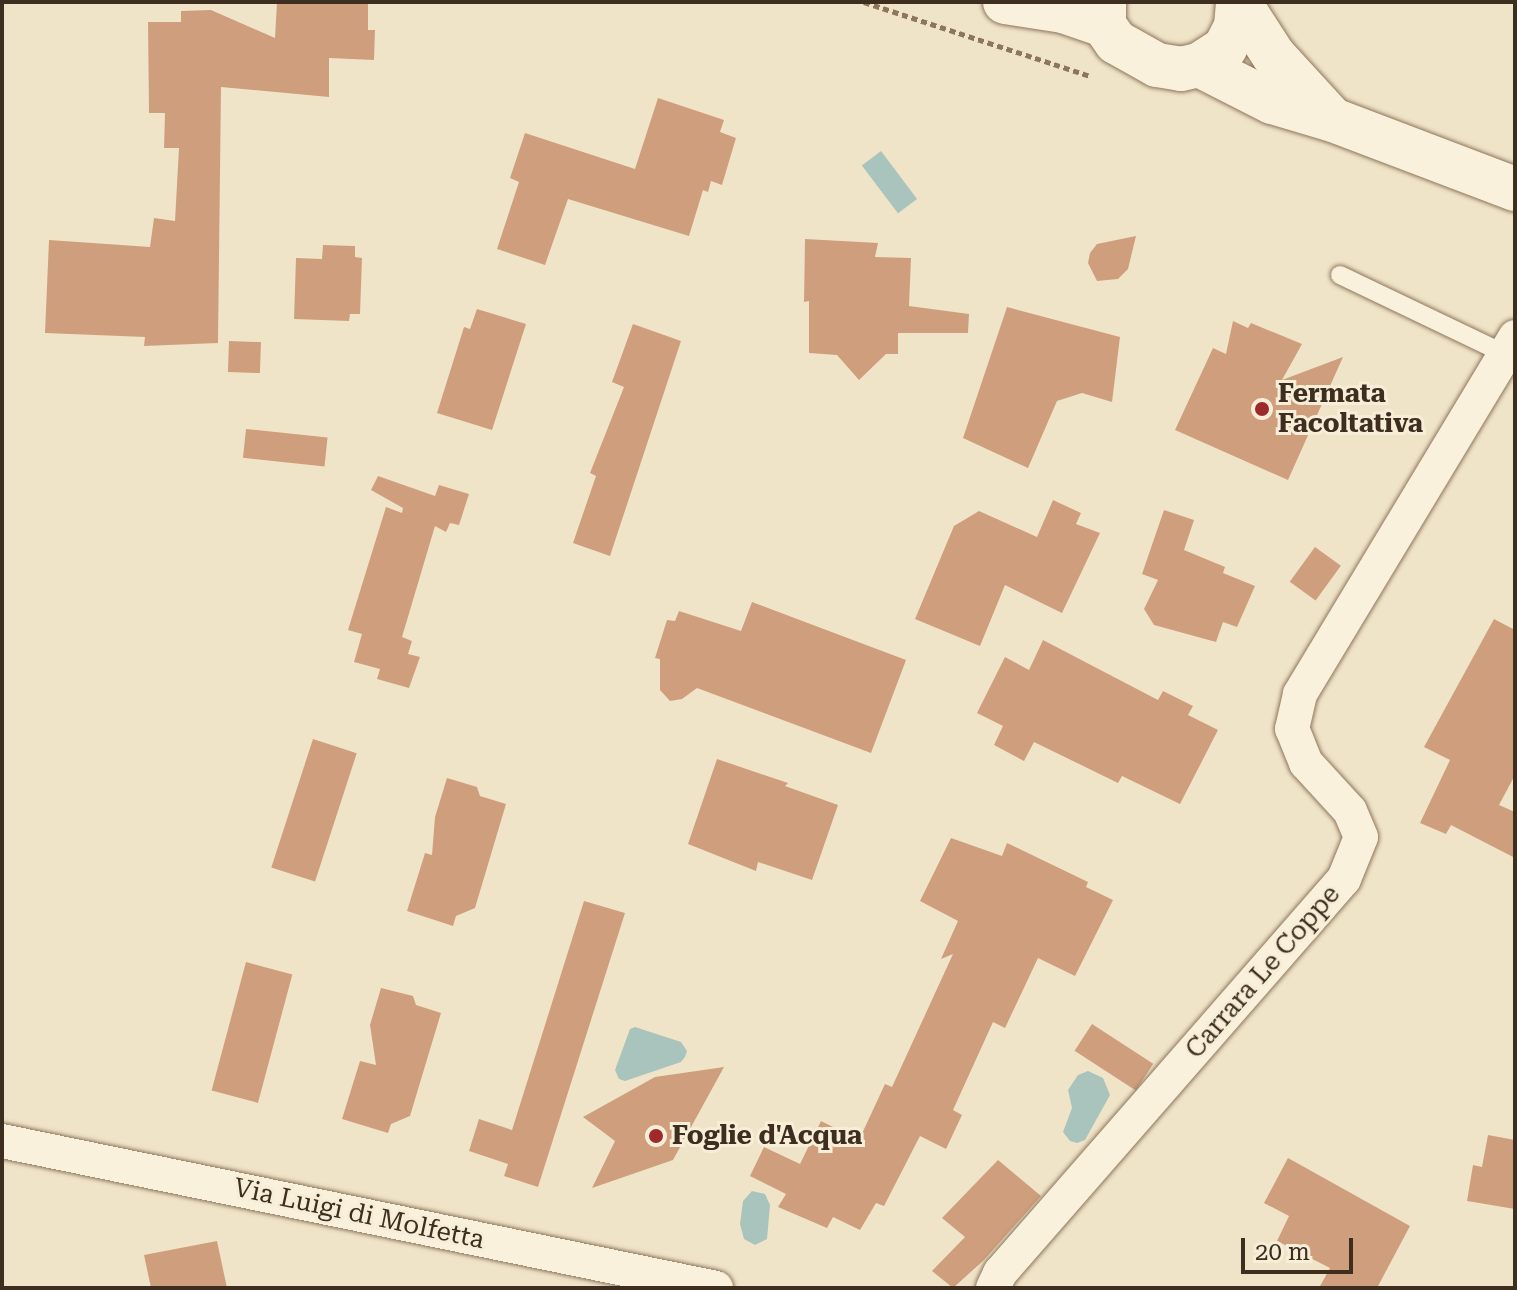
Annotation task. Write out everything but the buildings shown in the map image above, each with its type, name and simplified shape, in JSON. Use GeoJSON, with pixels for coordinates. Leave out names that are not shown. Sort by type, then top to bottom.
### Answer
{"type":"FeatureCollection","features":[{"type":"Feature","properties":{"kind":"main road"},"geometry":{"type":"LineString","coordinates":[[1005,2],[1063,11],[1104,13],[1116,42],[1157,65],[1181,69],[1199,65],[1225,48],[1236,26],[1238,2]]}},
{"type":"Feature","properties":{"kind":"main road"},"geometry":{"type":"LineString","coordinates":[[1238,2],[1274,56],[1333,120]]}},
{"type":"Feature","properties":{"kind":"main road"},"geometry":{"type":"LineString","coordinates":[[1199,65],[1272,102],[1333,120],[1515,189]]}},
{"type":"Feature","properties":{"kind":"street","name":"Carrara Le Coppe"},"geometry":{"type":"LineString","coordinates":[[993,1288],[1000,1273],[1344,879],[1361,837],[1350,811],[1306,763],[1292,729],[1300,694],[1510,345]]}},
{"type":"Feature","properties":{"kind":"street","name":"Via Luigi di Molfetta"},"geometry":{"type":"LineString","coordinates":[[2,1141],[542,1252],[632,1280],[695,1286]]}},
{"type":"Feature","properties":{"kind":"street"},"geometry":{"type":"LineString","coordinates":[[542,1252],[595,1288]]}},
{"type":"Feature","properties":{"kind":"lane"},"geometry":{"type":"LineString","coordinates":[[1340,275],[1510,345]]}},
{"type":"Feature","properties":{"kind":"water"},"geometry":{"type":"Polygon","coordinates":[[[881,151],[917,199],[898,213],[862,165],[881,151]]]}},
{"type":"Feature","properties":{"kind":"water"},"geometry":{"type":"Polygon","coordinates":[[[635,1027],[681,1042],[687,1051],[685,1057],[681,1062],[625,1081],[619,1079],[615,1070],[630,1029],[635,1027]]]}},
{"type":"Feature","properties":{"kind":"water"},"geometry":{"type":"Polygon","coordinates":[[[1088,1071],[1103,1078],[1110,1095],[1085,1140],[1077,1143],[1070,1141],[1063,1132],[1072,1108],[1068,1090],[1078,1075],[1088,1071]]]}},
{"type":"Feature","properties":{"kind":"water"},"geometry":{"type":"Polygon","coordinates":[[[752,1191],[765,1194],[770,1205],[767,1239],[755,1245],[744,1239],[740,1224],[743,1201],[752,1191]]]}},
{"type":"Feature","properties":{"kind":"place","name":"Fermata Facoltativa"},"geometry":{"type":"Point","coordinates":[1262,409]}},
{"type":"Feature","properties":{"kind":"place","name":"Foglie d'Acqua"},"geometry":{"type":"Point","coordinates":[656,1136]}}]}
